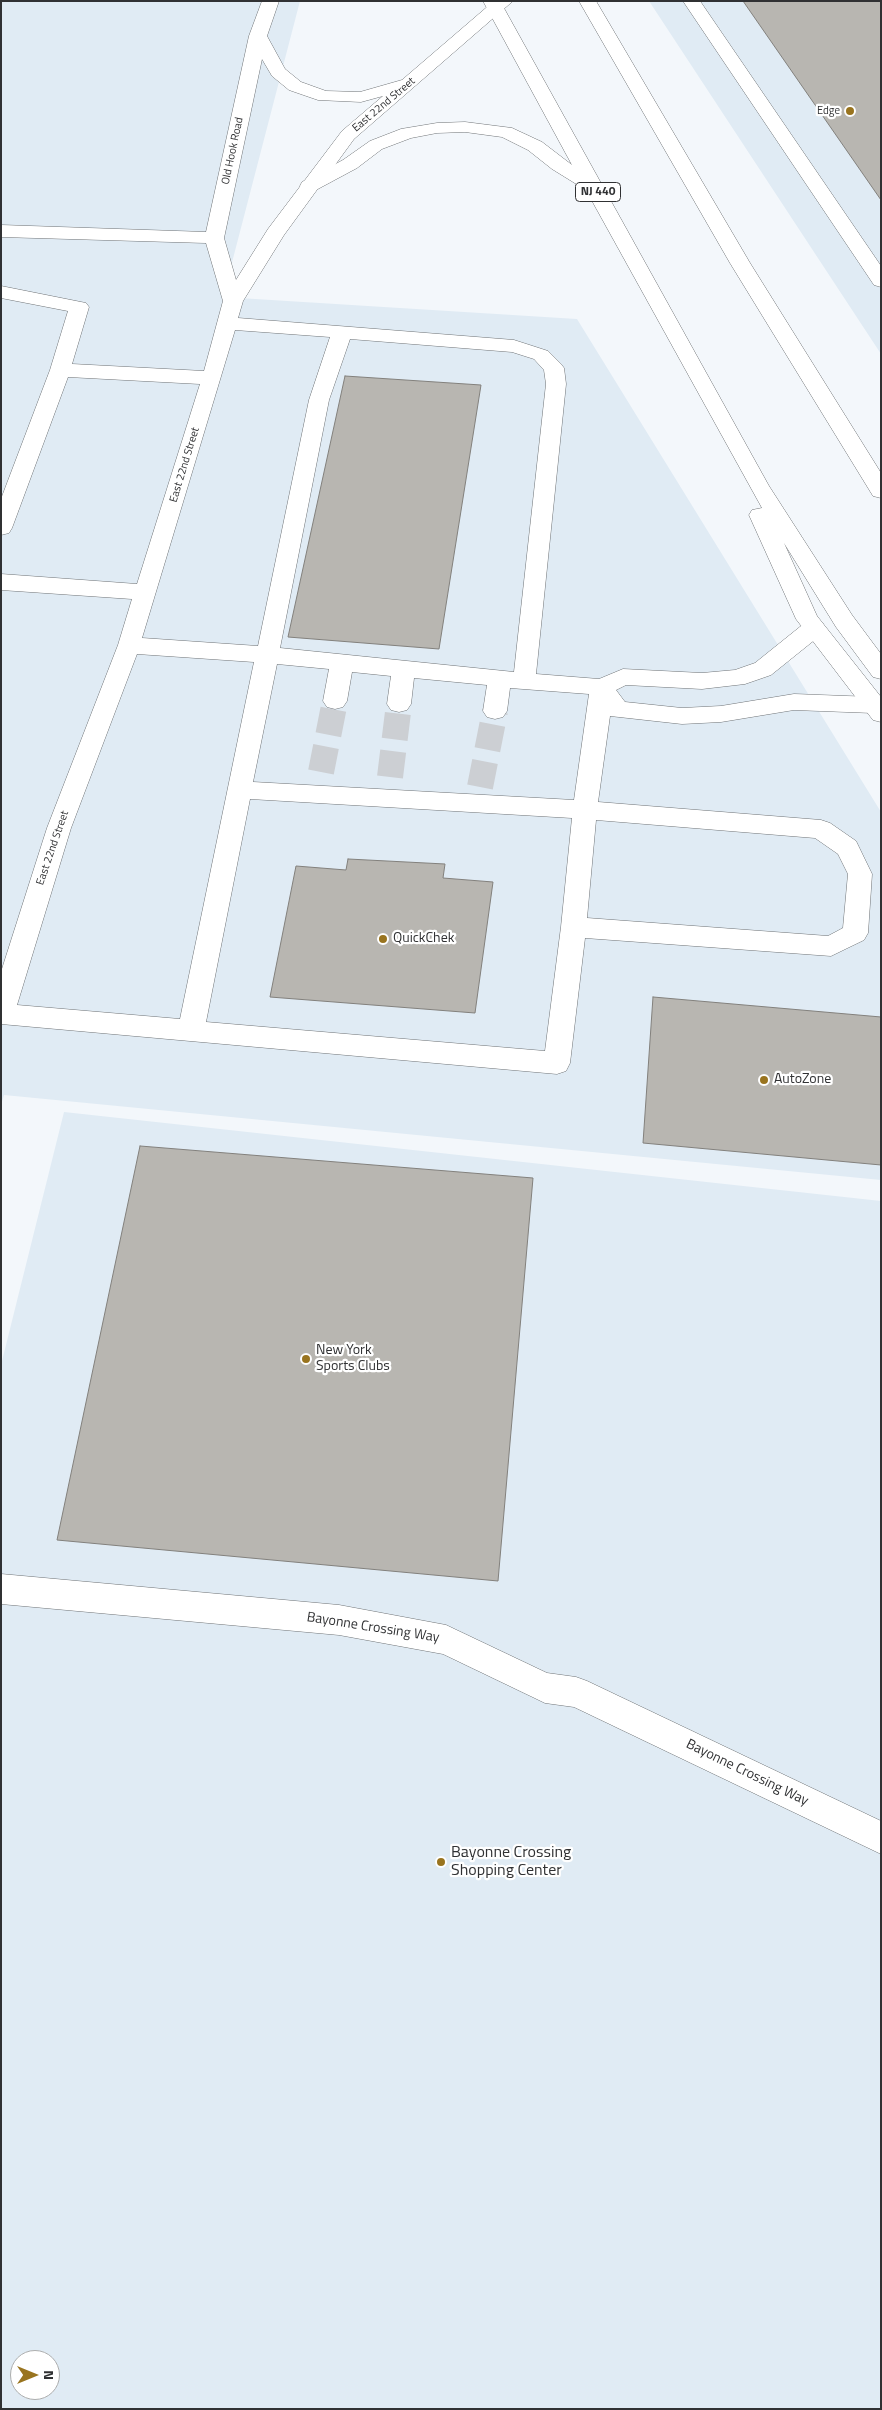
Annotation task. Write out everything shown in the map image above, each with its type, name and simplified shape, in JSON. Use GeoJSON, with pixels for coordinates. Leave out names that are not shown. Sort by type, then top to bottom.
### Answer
{"type":"FeatureCollection","features":[{"type":"Feature","properties":{"kind":"main road","name":"Old Hook Road"},"geometry":{"type":"LineString","coordinates":[[233,301],[214,238],[258,36],[271,1]]}},
{"type":"Feature","properties":{"kind":"main road"},"geometry":{"type":"LineString","coordinates":[[587,1],[740,263],[881,491]]}},
{"type":"Feature","properties":{"kind":"main road"},"geometry":{"type":"LineString","coordinates":[[691,1],[881,281]]}},
{"type":"Feature","properties":{"kind":"main road","name":"East 22nd Street"},"geometry":{"type":"LineString","coordinates":[[1,1014],[10,950],[129,645],[212,378],[233,301],[275,233],[348,135],[411,82],[497,4]]}},
{"type":"Feature","properties":{"kind":"main road","name":"NJ 440"},"geometry":{"type":"LineString","coordinates":[[497,4],[759,487],[844,621],[881,672]]}},
{"type":"Feature","properties":{"kind":"main road"},"geometry":{"type":"LineString","coordinates":[[258,36],[278,72],[295,86],[324,96],[361,97],[411,82]]}},
{"type":"Feature","properties":{"kind":"main road"},"geometry":{"type":"LineString","coordinates":[[309,186],[350,164],[384,142],[407,133],[437,128],[465,127],[506,132],[535,146],[559,165],[596,188]]}},
{"type":"Feature","properties":{"kind":"main road"},"geometry":{"type":"LineString","coordinates":[[1,231],[214,238]]}},
{"type":"Feature","properties":{"kind":"main road"},"geometry":{"type":"LineString","coordinates":[[1,292],[79,307],[60,370],[1,528]]}},
{"type":"Feature","properties":{"kind":"main road"},"geometry":{"type":"LineString","coordinates":[[228,323],[514,346],[541,355],[554,368],[556,384],[524,680]]}},
{"type":"Feature","properties":{"kind":"main road"},"geometry":{"type":"LineString","coordinates":[[191,1030],[319,400],[342,332]]}},
{"type":"Feature","properties":{"kind":"main road"},"geometry":{"type":"LineString","coordinates":[[60,370],[212,378]]}},
{"type":"Feature","properties":{"kind":"main road"},"geometry":{"type":"LineString","coordinates":[[698,377],[807,619],[877,710]]}},
{"type":"Feature","properties":{"kind":"main road"},"geometry":{"type":"LineString","coordinates":[[1,582],[145,592]]}},
{"type":"Feature","properties":{"kind":"main road"},"geometry":{"type":"LineString","coordinates":[[129,645],[266,655],[602,687],[623,677],[702,680],[737,678],[763,669],[814,628]]}},
{"type":"Feature","properties":{"kind":"main road"},"geometry":{"type":"LineString","coordinates":[[335,701],[342,662]]}},
{"type":"Feature","properties":{"kind":"main road"},"geometry":{"type":"LineString","coordinates":[[399,704],[404,668]]}},
{"type":"Feature","properties":{"kind":"main road"},"geometry":{"type":"LineString","coordinates":[[495,710],[500,678]]}},
{"type":"Feature","properties":{"kind":"main road"},"geometry":{"type":"LineString","coordinates":[[602,687],[618,710],[682,716],[721,714],[794,702],[877,710]]}},
{"type":"Feature","properties":{"kind":"main road"},"geometry":{"type":"LineString","coordinates":[[1,1014],[557,1063],[574,927],[585,810],[602,687]]}},
{"type":"Feature","properties":{"kind":"main road"},"geometry":{"type":"LineString","coordinates":[[239,790],[319,783],[479,795],[585,810],[821,829],[848,848],[860,874],[855,933],[831,946],[574,927]]}},
{"type":"Feature","properties":{"kind":"main road","name":"Bayonne Crossing Way"},"geometry":{"type":"LineString","coordinates":[[1,1589],[339,1620],[446,1640],[545,1688],[576,1692],[881,1838]]}},
{"type":"Feature","properties":{"kind":"shaded area"},"geometry":{"type":"Polygon","coordinates":[[[1,1],[300,1],[223,297],[577,319],[881,812],[881,1180],[4,1095],[1,1105],[1,1]]]}},
{"type":"Feature","properties":{"kind":"shaded area"},"geometry":{"type":"Polygon","coordinates":[[[649,1],[881,1],[881,354],[649,1]]]}},
{"type":"Feature","properties":{"kind":"shaded area","name":"Bayonne Crossing Shopping Center"},"geometry":{"type":"Polygon","coordinates":[[[64,1112],[881,1201],[881,2409],[1,2409],[1,1365],[64,1112]]]}},
{"type":"Feature","properties":{"kind":"building","name":"Edge"},"geometry":{"type":"Polygon","coordinates":[[[743,1],[881,1],[881,200],[743,1]]]}},
{"type":"Feature","properties":{"kind":"building"},"geometry":{"type":"Polygon","coordinates":[[[345,376],[481,385],[439,649],[288,637],[345,376]]]}},
{"type":"Feature","properties":{"kind":"building","name":"QuickChek"},"geometry":{"type":"Polygon","coordinates":[[[348,859],[445,864],[443,878],[493,882],[475,1013],[270,997],[296,866],[346,870],[348,859]]]}},
{"type":"Feature","properties":{"kind":"building","name":"AutoZone"},"geometry":{"type":"Polygon","coordinates":[[[653,997],[881,1017],[881,1165],[643,1143],[653,997]]]}},
{"type":"Feature","properties":{"kind":"building","name":"New York Sports Clubs"},"geometry":{"type":"Polygon","coordinates":[[[140,1146],[533,1178],[498,1581],[57,1540],[140,1146]]]}},
{"type":"Feature","properties":{"kind":"tunnel"},"geometry":{"type":"LineString","coordinates":[[321,772],[335,701]]}},
{"type":"Feature","properties":{"kind":"tunnel"},"geometry":{"type":"LineString","coordinates":[[390,777],[399,704]]}},
{"type":"Feature","properties":{"kind":"tunnel"},"geometry":{"type":"LineString","coordinates":[[480,787],[495,711]]}},
{"type":"Feature","properties":{"kind":"place","name":"Edge"},"geometry":{"type":"Point","coordinates":[850,111]}},
{"type":"Feature","properties":{"kind":"place","name":"QuickChek"},"geometry":{"type":"Point","coordinates":[383,939]}},
{"type":"Feature","properties":{"kind":"place","name":"AutoZone"},"geometry":{"type":"Point","coordinates":[764,1080]}},
{"type":"Feature","properties":{"kind":"place","name":"New York Sports Clubs"},"geometry":{"type":"Point","coordinates":[306,1359]}},
{"type":"Feature","properties":{"kind":"place","name":"Bayonne Crossing Shopping Center"},"geometry":{"type":"Point","coordinates":[441,1862]}}]}
